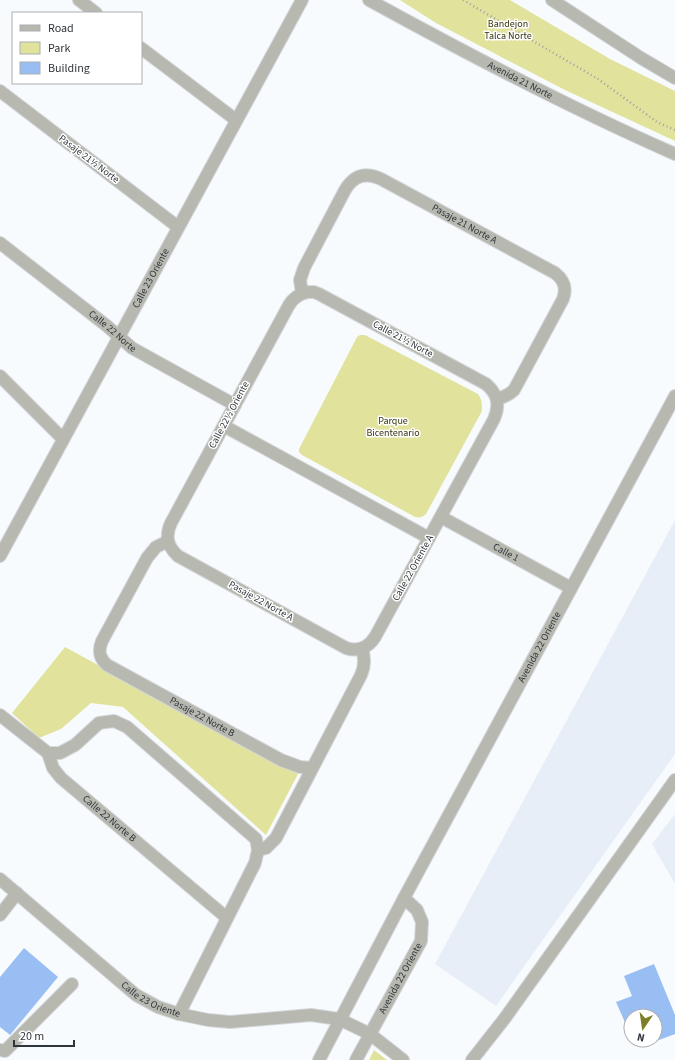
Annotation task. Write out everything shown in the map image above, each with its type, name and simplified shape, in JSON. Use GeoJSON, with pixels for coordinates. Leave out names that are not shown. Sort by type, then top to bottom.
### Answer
{"type":"FeatureCollection","features":[{"type":"Feature","properties":{"kind":"street"},"geometry":{"type":"LineString","coordinates":[[79,0],[95,12]]}},
{"type":"Feature","properties":{"kind":"street","name":"Calle 23 Oriente"},"geometry":{"type":"LineString","coordinates":[[2,548],[302,0]]}},
{"type":"Feature","properties":{"kind":"street","name":"Avenida 21 Norte"},"geometry":{"type":"LineString","coordinates":[[369,0],[545,93],[603,122],[675,154]]}},
{"type":"Feature","properties":{"kind":"street"},"geometry":{"type":"LineString","coordinates":[[552,0],[641,58],[675,78]]}},
{"type":"Feature","properties":{"kind":"street"},"geometry":{"type":"LineString","coordinates":[[142,49],[236,120]]}},
{"type":"Feature","properties":{"kind":"street","name":"Pasaje 21½ Norte"},"geometry":{"type":"LineString","coordinates":[[0,91],[178,227]]}},
{"type":"Feature","properties":{"kind":"street","name":"Pasaje 21 Norte A"},"geometry":{"type":"LineString","coordinates":[[302,293],[300,280],[304,268],[348,184],[360,176],[367,175],[381,179],[554,273],[562,279],[564,283],[565,294],[563,299],[514,390],[509,395],[497,399]]}},
{"type":"Feature","properties":{"kind":"street","name":"Calle 22 Norte"},"geometry":{"type":"LineString","coordinates":[[0,244],[107,326],[132,348],[235,405]]}},
{"type":"Feature","properties":{"kind":"street","name":"Calle 21½ Norte"},"geometry":{"type":"LineString","coordinates":[[302,293],[314,292],[319,294],[486,384],[491,388],[497,399]]}},
{"type":"Feature","properties":{"kind":"street","name":"Calle 22½ Oriente"},"geometry":{"type":"LineString","coordinates":[[168,541],[168,528],[171,522],[292,300],[302,293]]}},
{"type":"Feature","properties":{"kind":"street"},"geometry":{"type":"LineString","coordinates":[[0,376],[63,439]]}},
{"type":"Feature","properties":{"kind":"street","name":"Avenida 22 Oriente"},"geometry":{"type":"LineString","coordinates":[[318,1060],[675,396]]}},
{"type":"Feature","properties":{"kind":"street","name":"Calle 22 Oriente A"},"geometry":{"type":"LineString","coordinates":[[362,649],[368,646],[375,637],[494,419],[498,406],[497,399]]}},
{"type":"Feature","properties":{"kind":"street"},"geometry":{"type":"LineString","coordinates":[[224,426],[429,538]]}},
{"type":"Feature","properties":{"kind":"street","name":"Calle 1"},"geometry":{"type":"LineString","coordinates":[[441,517],[571,588]]}},
{"type":"Feature","properties":{"kind":"street","name":"Pasaje 22 Norte A"},"geometry":{"type":"LineString","coordinates":[[168,541],[170,547],[178,556],[346,648],[351,650],[362,649]]}},
{"type":"Feature","properties":{"kind":"street","name":"Pasaje 22 Norte B"},"geometry":{"type":"LineString","coordinates":[[168,541],[156,547],[147,558],[99,648],[99,654],[102,661],[281,760],[300,767],[312,768]]}},
{"type":"Feature","properties":{"kind":"street"},"geometry":{"type":"LineString","coordinates":[[258,850],[266,848],[276,838],[361,675],[365,662],[365,656],[362,649]]}},
{"type":"Feature","properties":{"kind":"street","name":"Calle 22 Norte B"},"geometry":{"type":"LineString","coordinates":[[0,715],[48,753],[53,768],[61,778],[227,918]]}},
{"type":"Feature","properties":{"kind":"street"},"geometry":{"type":"LineString","coordinates":[[48,753],[60,753],[75,745],[99,723],[114,722],[128,726],[256,839],[258,850],[255,863],[179,1014]]}},
{"type":"Feature","properties":{"kind":"street"},"geometry":{"type":"LineString","coordinates":[[472,1060],[505,1018],[675,780]]}},
{"type":"Feature","properties":{"kind":"street","name":"Calle 23 Oriente"},"geometry":{"type":"LineString","coordinates":[[0,879],[136,996],[158,1007],[179,1014],[208,1020],[230,1022],[311,1015],[339,1019],[370,1034],[403,1060]]}},
{"type":"Feature","properties":{"kind":"street"},"geometry":{"type":"LineString","coordinates":[[0,915],[16,893]]}},
{"type":"Feature","properties":{"kind":"street","name":"Avenida 22 Oriente"},"geometry":{"type":"LineString","coordinates":[[356,1060],[421,942],[422,922],[417,910],[404,898]]}},
{"type":"Feature","properties":{"kind":"street"},"geometry":{"type":"LineString","coordinates":[[0,1051],[5,1051],[72,984]]}},
{"type":"Feature","properties":{"kind":"street"},"geometry":{"type":"LineString","coordinates":[[0,1051],[11,1060]]}},
{"type":"Feature","properties":{"kind":"path"},"geometry":{"type":"LineString","coordinates":[[463,0],[598,79],[657,122],[675,130]]}},
{"type":"Feature","properties":{"kind":"shaded area"},"geometry":{"type":"Polygon","coordinates":[[[675,520],[675,754],[496,1006],[435,964],[675,520]]]}},
{"type":"Feature","properties":{"kind":"shaded area"},"geometry":{"type":"Polygon","coordinates":[[[675,814],[675,884],[652,844],[675,814]]]}},
{"type":"Feature","properties":{"kind":"green space","name":"Bandejon Talca Norte"},"geometry":{"type":"Polygon","coordinates":[[[400,0],[510,0],[610,59],[675,91],[675,141],[565,90],[436,23],[400,0]]]}},
{"type":"Feature","properties":{"kind":"green space","name":"Parque Bicentenario"},"geometry":{"type":"Polygon","coordinates":[[[360,335],[365,335],[478,394],[481,400],[482,411],[424,516],[415,517],[299,452],[299,449],[357,337],[360,335]]]}},
{"type":"Feature","properties":{"kind":"green space"},"geometry":{"type":"Polygon","coordinates":[[[65,647],[298,774],[266,835],[123,707],[91,703],[61,729],[39,738],[12,713],[65,647]]]}},
{"type":"Feature","properties":{"kind":"green space"},"geometry":{"type":"Polygon","coordinates":[[[374,1050],[387,1060],[369,1060],[374,1050]]]}},
{"type":"Feature","properties":{"kind":"building"},"geometry":{"type":"Polygon","coordinates":[[[24,948],[58,977],[10,1035],[0,1027],[0,977],[24,948]]]}},
{"type":"Feature","properties":{"kind":"building"},"geometry":{"type":"Polygon","coordinates":[[[654,964],[675,1015],[675,1034],[663,1038],[663,1008],[623,1008],[623,1018],[616,1002],[632,996],[624,976],[654,964]]]}}]}
